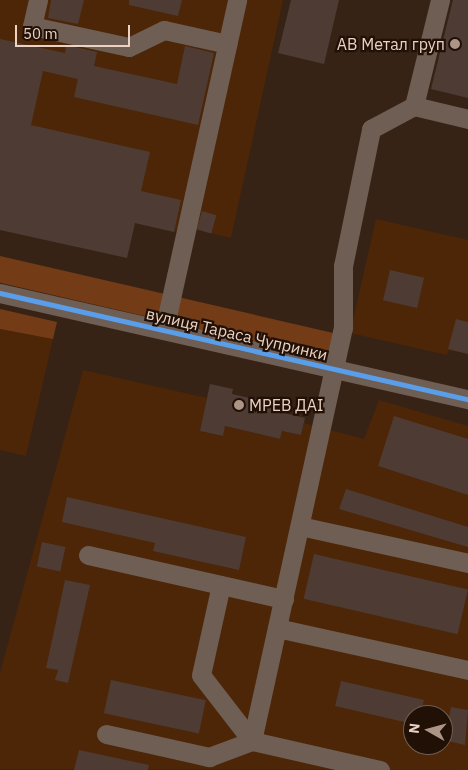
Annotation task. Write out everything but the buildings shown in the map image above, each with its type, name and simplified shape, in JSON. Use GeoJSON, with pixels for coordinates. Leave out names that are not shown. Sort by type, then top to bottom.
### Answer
{"type":"FeatureCollection","features":[{"type":"Feature","properties":{"kind":"street"},"geometry":{"type":"LineString","coordinates":[[38,0],[32,26],[129,47],[164,30],[227,44]]}},
{"type":"Feature","properties":{"kind":"street"},"geometry":{"type":"LineString","coordinates":[[164,330],[237,0]]}},
{"type":"Feature","properties":{"kind":"street"},"geometry":{"type":"LineString","coordinates":[[414,106],[440,0]]}},
{"type":"Feature","properties":{"kind":"street"},"geometry":{"type":"LineString","coordinates":[[252,741],[343,328],[343,266],[371,129],[414,106],[468,119]]}},
{"type":"Feature","properties":{"kind":"street","name":"вулиця Тараса Чупринки"},"geometry":{"type":"LineString","coordinates":[[0,293],[468,399]]}},
{"type":"Feature","properties":{"kind":"street"},"geometry":{"type":"LineString","coordinates":[[300,526],[468,563]]}},
{"type":"Feature","properties":{"kind":"street"},"geometry":{"type":"LineString","coordinates":[[88,555],[284,599]]}},
{"type":"Feature","properties":{"kind":"street"},"geometry":{"type":"LineString","coordinates":[[221,585],[201,675],[252,741]]}},
{"type":"Feature","properties":{"kind":"street"},"geometry":{"type":"LineString","coordinates":[[277,628],[468,670]]}},
{"type":"Feature","properties":{"kind":"street"},"geometry":{"type":"LineString","coordinates":[[106,734],[209,757],[252,741],[380,770]]}},
{"type":"Feature","properties":{"kind":"shaded area"},"geometry":{"type":"Polygon","coordinates":[[[0,0],[283,0],[231,238],[180,226],[178,232],[135,223],[0,230],[0,0]]]}},
{"type":"Feature","properties":{"kind":"shaded area"},"geometry":{"type":"Polygon","coordinates":[[[376,219],[468,240],[468,354],[449,350],[447,355],[350,333],[376,219]]]}},
{"type":"Feature","properties":{"kind":"shaded area"},"geometry":{"type":"Polygon","coordinates":[[[0,256],[333,333],[327,358],[0,283],[0,256]]]}},
{"type":"Feature","properties":{"kind":"shaded area"},"geometry":{"type":"Polygon","coordinates":[[[0,309],[57,322],[53,339],[0,329],[0,309]]]}},
{"type":"Feature","properties":{"kind":"shaded area"},"geometry":{"type":"Polygon","coordinates":[[[0,329],[53,339],[26,456],[0,450],[0,329]]]}},
{"type":"Feature","properties":{"kind":"shaded area"},"geometry":{"type":"Polygon","coordinates":[[[83,370],[207,398],[200,431],[222,436],[225,426],[280,439],[282,431],[301,435],[304,423],[364,439],[379,400],[468,426],[468,770],[0,769],[0,673],[83,370]]]}},
{"type":"Feature","properties":{"kind":"cycle path"},"geometry":{"type":"LineString","coordinates":[[0,293],[468,399]]}},
{"type":"Feature","properties":{"kind":"place","name":"АВ Метал груп"},"geometry":{"type":"Point","coordinates":[455,44]}},
{"type":"Feature","properties":{"kind":"place","name":"МРЕВ ДАІ"},"geometry":{"type":"Point","coordinates":[239,405]}}]}
